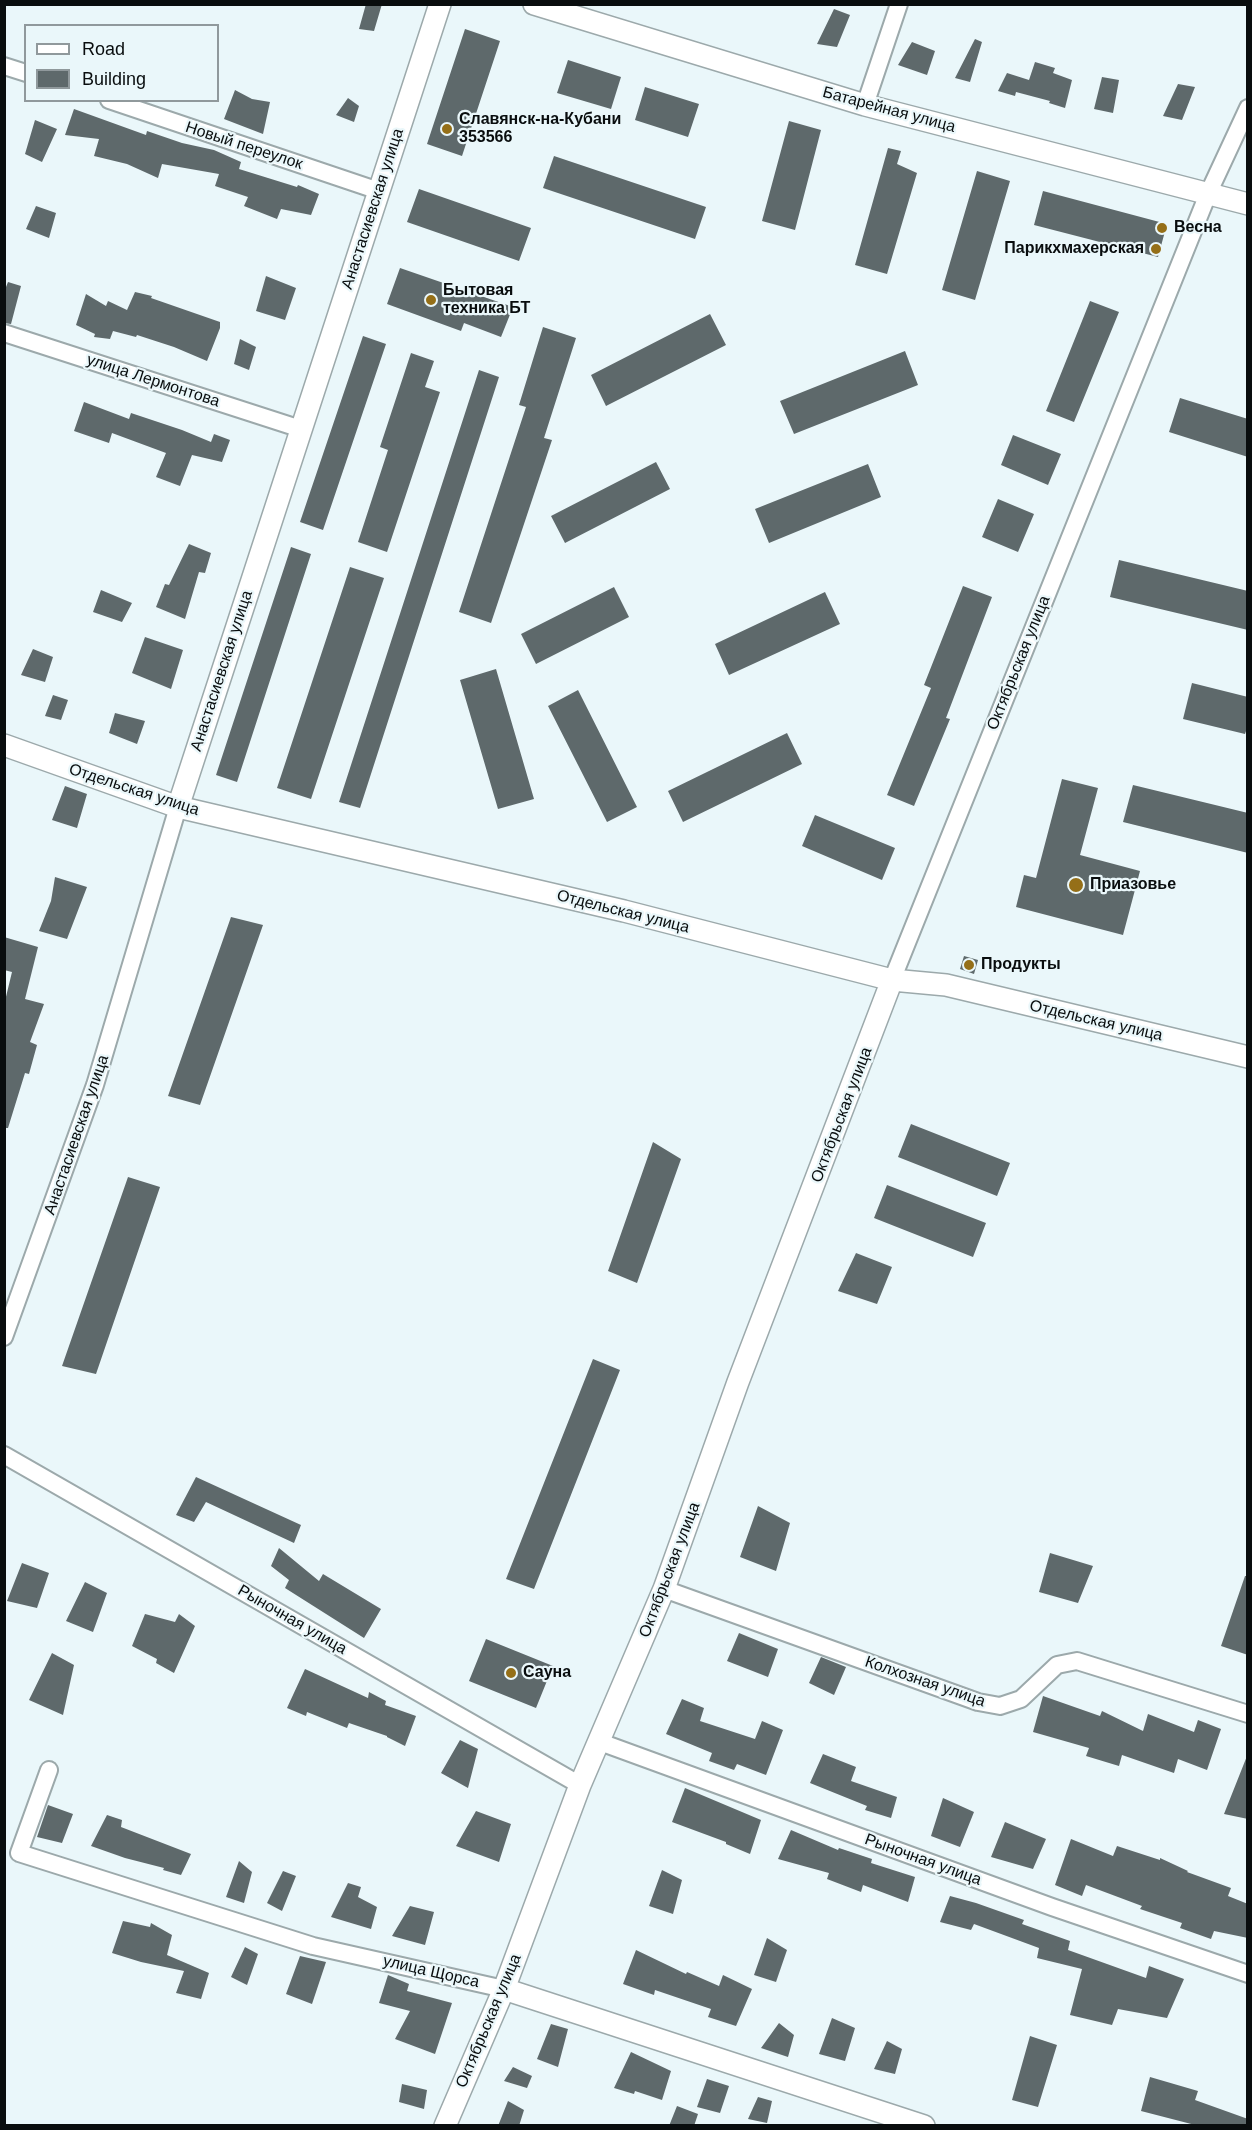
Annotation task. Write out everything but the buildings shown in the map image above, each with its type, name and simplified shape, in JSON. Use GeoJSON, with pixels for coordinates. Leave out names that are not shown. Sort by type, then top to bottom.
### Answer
{"type":"FeatureCollection","features":[{"type":"Feature","properties":{"kind":"street","name":"Анастасиевская улица"},"geometry":{"type":"LineString","coordinates":[[4,1337],[95,1085],[178,807],[440,4]]}},
{"type":"Feature","properties":{"kind":"street","name":"Батарейная улица"},"geometry":{"type":"LineString","coordinates":[[534,4],[865,105],[1248,204]]}},
{"type":"Feature","properties":{"kind":"street"},"geometry":{"type":"LineString","coordinates":[[865,105],[899,4]]}},
{"type":"Feature","properties":{"kind":"street"},"geometry":{"type":"LineString","coordinates":[[4,66],[24,72]]}},
{"type":"Feature","properties":{"kind":"street","name":"Новый переулок"},"geometry":{"type":"LineString","coordinates":[[115,102],[379,191]]}},
{"type":"Feature","properties":{"kind":"street","name":"Октябрьская улица"},"geometry":{"type":"LineString","coordinates":[[445,2126],[504,1989],[580,1785],[664,1589],[738,1382],[892,980],[1208,194],[1248,108]]}},
{"type":"Feature","properties":{"kind":"street","name":"улица Лермонтова"},"geometry":{"type":"LineString","coordinates":[[4,333],[301,429]]}},
{"type":"Feature","properties":{"kind":"street","name":"Отдельская улица"},"geometry":{"type":"LineString","coordinates":[[4,745],[178,807],[624,911],[892,980],[946,985],[1248,1057]]}},
{"type":"Feature","properties":{"kind":"street","name":"Рыночная улица"},"geometry":{"type":"LineString","coordinates":[[4,1455],[580,1785]]}},
{"type":"Feature","properties":{"kind":"street","name":"Колхозная улица"},"geometry":{"type":"LineString","coordinates":[[664,1589],[978,1702],[1000,1706],[1021,1699],[1057,1665],[1077,1661],[1248,1714]]}},
{"type":"Feature","properties":{"kind":"street","name":"Рыночная улица"},"geometry":{"type":"LineString","coordinates":[[600,1742],[1041,1903],[1248,1974]]}},
{"type":"Feature","properties":{"kind":"street","name":"улица Щорса"},"geometry":{"type":"LineString","coordinates":[[49,1770],[20,1853],[313,1946],[504,1989],[924,2126]]}},
{"type":"Feature","properties":{"kind":"place","name":"Славянск-на-Кубани 353566"},"geometry":{"type":"Point","coordinates":[447,129]}},
{"type":"Feature","properties":{"kind":"place","name":"Весна"},"geometry":{"type":"Point","coordinates":[1162,228]}},
{"type":"Feature","properties":{"kind":"place","name":"Парикхмахерская"},"geometry":{"type":"Point","coordinates":[1156,249]}},
{"type":"Feature","properties":{"kind":"place","name":"Бытовая техника БТ"},"geometry":{"type":"Point","coordinates":[431,300]}},
{"type":"Feature","properties":{"kind":"place","name":"Приазовье"},"geometry":{"type":"Point","coordinates":[1076,885]}},
{"type":"Feature","properties":{"kind":"place","name":"Продукты"},"geometry":{"type":"Point","coordinates":[969,965]}},
{"type":"Feature","properties":{"kind":"place","name":"Сауна"},"geometry":{"type":"Point","coordinates":[511,1673]}}]}
